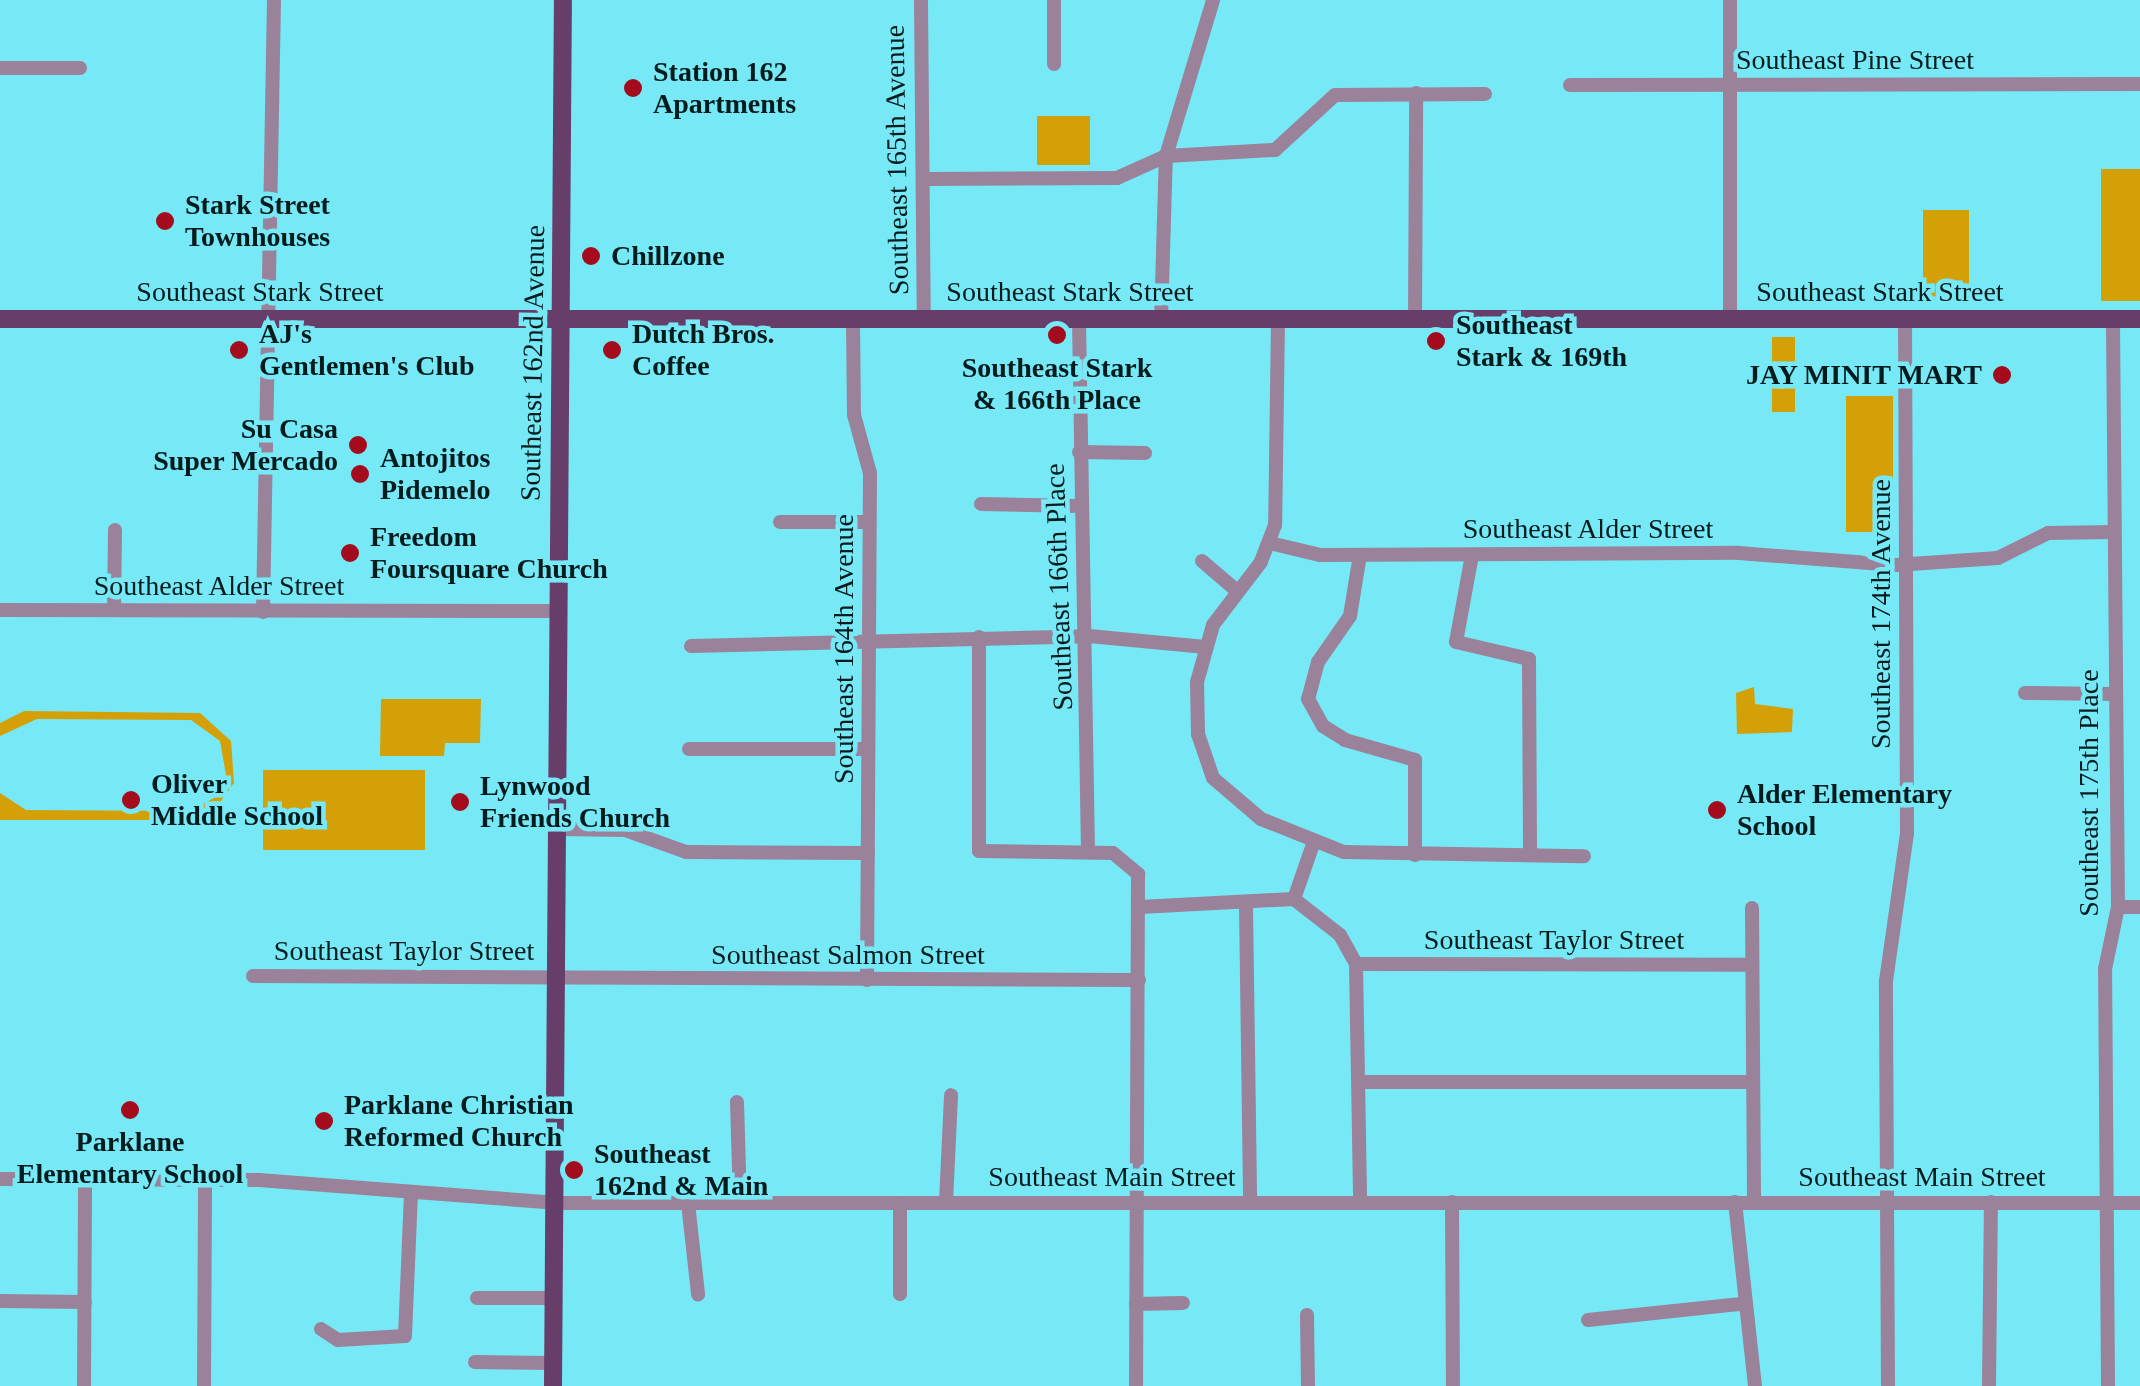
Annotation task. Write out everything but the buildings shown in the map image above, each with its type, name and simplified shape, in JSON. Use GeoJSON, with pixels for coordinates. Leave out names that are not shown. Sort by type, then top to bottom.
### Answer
{"type":"FeatureCollection","features":[{"type":"Feature","properties":{"kind":"main road","name":"Southeast 162nd Avenue"},"geometry":{"type":"LineString","coordinates":[[554,1386],[563,0]]}},
{"type":"Feature","properties":{"kind":"main road","name":"Southeast Stark Street"},"geometry":{"type":"LineString","coordinates":[[0,319],[2140,320]]}},
{"type":"Feature","properties":{"kind":"street"},"geometry":{"type":"LineString","coordinates":[[263,612],[272,320],[274,0]]}},
{"type":"Feature","properties":{"kind":"street","name":"Southeast 165th Avenue"},"geometry":{"type":"LineString","coordinates":[[920,0],[924,320]]}},
{"type":"Feature","properties":{"kind":"street"},"geometry":{"type":"LineString","coordinates":[[1054,0],[1054,64]]}},
{"type":"Feature","properties":{"kind":"street"},"geometry":{"type":"LineString","coordinates":[[1160,320],[1166,156],[1178,80],[1213,0]]}},
{"type":"Feature","properties":{"kind":"street"},"geometry":{"type":"LineString","coordinates":[[1730,0],[1730,320]]}},
{"type":"Feature","properties":{"kind":"street"},"geometry":{"type":"LineString","coordinates":[[0,68],[80,68]]}},
{"type":"Feature","properties":{"kind":"street","name":"Southeast Pine Street"},"geometry":{"type":"LineString","coordinates":[[1570,84],[2140,84]]}},
{"type":"Feature","properties":{"kind":"street"},"geometry":{"type":"LineString","coordinates":[[1416,93],[1416,320]]}},
{"type":"Feature","properties":{"kind":"street"},"geometry":{"type":"LineString","coordinates":[[923,180],[1118,178],[1166,156],[1275,150],[1312,109],[1335,95],[1485,94]]}},
{"type":"Feature","properties":{"kind":"street","name":"Southeast 164th Avenue"},"geometry":{"type":"LineString","coordinates":[[853,320],[854,416],[869,462],[866,980]]}},
{"type":"Feature","properties":{"kind":"street","name":"Southeast 166th Place"},"geometry":{"type":"LineString","coordinates":[[1079,320],[1078,506],[1089,636],[1088,851]]}},
{"type":"Feature","properties":{"kind":"street"},"geometry":{"type":"LineString","coordinates":[[1278,320],[1270,543],[1205,646],[1198,734],[1212,778],[1261,818],[1313,844],[1415,855],[1584,856]]}},
{"type":"Feature","properties":{"kind":"street","name":"Southeast 174th Avenue"},"geometry":{"type":"LineString","coordinates":[[1888,1386],[1886,981],[1907,834],[1904,320]]}},
{"type":"Feature","properties":{"kind":"street","name":"Southeast 175th Place"},"geometry":{"type":"LineString","coordinates":[[2108,1386],[2105,962],[2118,907],[2113,320]]}},
{"type":"Feature","properties":{"kind":"street"},"geometry":{"type":"LineString","coordinates":[[1079,452],[1145,453]]}},
{"type":"Feature","properties":{"kind":"street"},"geometry":{"type":"LineString","coordinates":[[982,504],[1078,506]]}},
{"type":"Feature","properties":{"kind":"street"},"geometry":{"type":"LineString","coordinates":[[780,522],[869,522]]}},
{"type":"Feature","properties":{"kind":"street"},"geometry":{"type":"LineString","coordinates":[[114,530],[114,610]]}},
{"type":"Feature","properties":{"kind":"street","name":"Southeast Alder Street"},"geometry":{"type":"LineString","coordinates":[[1270,543],[1360,555],[1906,562],[1998,558],[2048,533],[2113,532]]}},
{"type":"Feature","properties":{"kind":"street"},"geometry":{"type":"LineString","coordinates":[[1360,555],[1350,616],[1318,662],[1308,699],[1323,726],[1345,740],[1415,760],[1415,855]]}},
{"type":"Feature","properties":{"kind":"street"},"geometry":{"type":"LineString","coordinates":[[1472,555],[1456,642],[1529,659],[1530,855]]}},
{"type":"Feature","properties":{"kind":"street"},"geometry":{"type":"LineString","coordinates":[[1202,561],[1238,591]]}},
{"type":"Feature","properties":{"kind":"street","name":"Southeast Alder Street"},"geometry":{"type":"LineString","coordinates":[[0,610],[558,611]]}},
{"type":"Feature","properties":{"kind":"street"},"geometry":{"type":"LineString","coordinates":[[691,646],[869,646],[979,637],[1089,636],[1205,646]]}},
{"type":"Feature","properties":{"kind":"street"},"geometry":{"type":"LineString","coordinates":[[979,637],[979,851],[1088,851],[1131,863],[1140,906],[1136,1386]]}},
{"type":"Feature","properties":{"kind":"street"},"geometry":{"type":"LineString","coordinates":[[2025,694],[2115,694]]}},
{"type":"Feature","properties":{"kind":"street"},"geometry":{"type":"LineString","coordinates":[[689,749],[868,749]]}},
{"type":"Feature","properties":{"kind":"street"},"geometry":{"type":"LineString","coordinates":[[1199,789],[1212,778]]}},
{"type":"Feature","properties":{"kind":"street"},"geometry":{"type":"LineString","coordinates":[[557,829],[625,830],[686,852],[868,852]]}},
{"type":"Feature","properties":{"kind":"street"},"geometry":{"type":"LineString","coordinates":[[1294,898],[1313,844]]}},
{"type":"Feature","properties":{"kind":"street"},"geometry":{"type":"LineString","coordinates":[[1140,906],[1246,906],[1294,898],[1340,935],[1356,964],[1360,1203]]}},
{"type":"Feature","properties":{"kind":"street"},"geometry":{"type":"LineString","coordinates":[[1246,906],[1250,1202]]}},
{"type":"Feature","properties":{"kind":"street"},"geometry":{"type":"LineString","coordinates":[[2118,907],[2140,907]]}},
{"type":"Feature","properties":{"kind":"street"},"geometry":{"type":"LineString","coordinates":[[1752,908],[1754,1202]]}},
{"type":"Feature","properties":{"kind":"street","name":"Southeast Taylor Street"},"geometry":{"type":"LineString","coordinates":[[1356,964],[1752,965]]}},
{"type":"Feature","properties":{"kind":"street","name":"Southeast Taylor Street"},"geometry":{"type":"LineString","coordinates":[[253,976],[556,976]]}},
{"type":"Feature","properties":{"kind":"street","name":"Southeast Salmon Street"},"geometry":{"type":"LineString","coordinates":[[556,976],[1140,980]]}},
{"type":"Feature","properties":{"kind":"street"},"geometry":{"type":"LineString","coordinates":[[1359,1082],[1752,1082]]}},
{"type":"Feature","properties":{"kind":"street"},"geometry":{"type":"LineString","coordinates":[[946,1202],[951,1096]]}},
{"type":"Feature","properties":{"kind":"street"},"geometry":{"type":"LineString","coordinates":[[737,1102],[740,1203]]}},
{"type":"Feature","properties":{"kind":"street","name":"Southeast Main Street"},"geometry":{"type":"LineString","coordinates":[[0,1179],[205,1180],[555,1203],[2140,1203]]}},
{"type":"Feature","properties":{"kind":"street"},"geometry":{"type":"LineString","coordinates":[[84,1386],[85,1179]]}},
{"type":"Feature","properties":{"kind":"street"},"geometry":{"type":"LineString","coordinates":[[204,1386],[205,1180]]}},
{"type":"Feature","properties":{"kind":"street"},"geometry":{"type":"LineString","coordinates":[[321,1329],[338,1340],[405,1336],[411,1192]]}},
{"type":"Feature","properties":{"kind":"street"},"geometry":{"type":"LineString","coordinates":[[1452,1202],[1454,1386]]}},
{"type":"Feature","properties":{"kind":"street"},"geometry":{"type":"LineString","coordinates":[[1735,1202],[1740,1304],[1754,1386]]}},
{"type":"Feature","properties":{"kind":"street"},"geometry":{"type":"LineString","coordinates":[[1990,1386],[1992,1202]]}},
{"type":"Feature","properties":{"kind":"street"},"geometry":{"type":"LineString","coordinates":[[688,1203],[698,1294]]}},
{"type":"Feature","properties":{"kind":"street"},"geometry":{"type":"LineString","coordinates":[[900,1203],[900,1294]]}},
{"type":"Feature","properties":{"kind":"street"},"geometry":{"type":"LineString","coordinates":[[477,1298],[554,1298]]}},
{"type":"Feature","properties":{"kind":"street"},"geometry":{"type":"LineString","coordinates":[[0,1301],[84,1302]]}},
{"type":"Feature","properties":{"kind":"street"},"geometry":{"type":"LineString","coordinates":[[1136,1304],[1183,1303]]}},
{"type":"Feature","properties":{"kind":"street"},"geometry":{"type":"LineString","coordinates":[[1588,1320],[1740,1304]]}},
{"type":"Feature","properties":{"kind":"street"},"geometry":{"type":"LineString","coordinates":[[1307,1315],[1308,1386]]}},
{"type":"Feature","properties":{"kind":"street"},"geometry":{"type":"LineString","coordinates":[[476,1362],[554,1363]]}},
{"type":"Feature","properties":{"kind":"shaded area"},"geometry":{"type":"Polygon","coordinates":[[[1037,116],[1090,116],[1090,165],[1037,165],[1037,116]]]}},
{"type":"Feature","properties":{"kind":"shaded area"},"geometry":{"type":"Polygon","coordinates":[[[2101,169],[2140,169],[2140,301],[2101,301],[2101,169]]]}},
{"type":"Feature","properties":{"kind":"shaded area"},"geometry":{"type":"Polygon","coordinates":[[[1923,210],[1969,210],[1969,301],[1923,301],[1923,210]]]}},
{"type":"Feature","properties":{"kind":"shaded area"},"geometry":{"type":"Polygon","coordinates":[[[1772,337],[1795,337],[1795,412],[1772,412],[1772,337]]]}},
{"type":"Feature","properties":{"kind":"shaded area"},"geometry":{"type":"Polygon","coordinates":[[[1846,396],[1893,396],[1893,532],[1846,532],[1846,396]]]}},
{"type":"Feature","properties":{"kind":"shaded area"},"geometry":{"type":"Polygon","coordinates":[[[1754,687],[1755,704],[1793,709],[1792,732],[1737,734],[1736,693],[1754,687]]]}},
{"type":"Feature","properties":{"kind":"shaded area"},"geometry":{"type":"Polygon","coordinates":[[[381,699],[481,699],[480,743],[445,743],[444,756],[380,756],[381,699]]]}},
{"type":"Feature","properties":{"kind":"shaded area"},"geometry":{"type":"Polygon","coordinates":[[[24,711],[200,713],[231,741],[234,783],[216,808],[192,820],[0,820],[0,793],[26,810],[190,811],[214,798],[226,775],[220,741],[191,720],[37,719],[0,736],[0,723],[24,711]]]}},
{"type":"Feature","properties":{"kind":"shaded area"},"geometry":{"type":"Polygon","coordinates":[[[263,770],[425,770],[425,850],[263,850],[263,770]]]}},
{"type":"Feature","properties":{"kind":"place","name":"Station 162 Apartments"},"geometry":{"type":"Point","coordinates":[633,88]}},
{"type":"Feature","properties":{"kind":"place","name":"Stark Street Townhouses"},"geometry":{"type":"Point","coordinates":[165,221]}},
{"type":"Feature","properties":{"kind":"place","name":"Chillzone"},"geometry":{"type":"Point","coordinates":[591,256]}},
{"type":"Feature","properties":{"kind":"place","name":"Southeast Stark & 166th Place"},"geometry":{"type":"Point","coordinates":[1057,335]}},
{"type":"Feature","properties":{"kind":"place","name":"Southeast Stark & 169th"},"geometry":{"type":"Point","coordinates":[1436,341]}},
{"type":"Feature","properties":{"kind":"place","name":"AJ's Gentlemen's Club"},"geometry":{"type":"Point","coordinates":[239,350]}},
{"type":"Feature","properties":{"kind":"place","name":"Dutch Bros. Coffee"},"geometry":{"type":"Point","coordinates":[612,350]}},
{"type":"Feature","properties":{"kind":"place","name":"JAY MINIT MART"},"geometry":{"type":"Point","coordinates":[2002,375]}},
{"type":"Feature","properties":{"kind":"place","name":"Su Casa Super Mercado"},"geometry":{"type":"Point","coordinates":[358,445]}},
{"type":"Feature","properties":{"kind":"place","name":"Antojitos Pidemelo"},"geometry":{"type":"Point","coordinates":[360,474]}},
{"type":"Feature","properties":{"kind":"place","name":"Freedom Foursquare Church"},"geometry":{"type":"Point","coordinates":[350,553]}},
{"type":"Feature","properties":{"kind":"place","name":"Oliver Middle School"},"geometry":{"type":"Point","coordinates":[131,800]}},
{"type":"Feature","properties":{"kind":"place","name":"Lynwood Friends Church"},"geometry":{"type":"Point","coordinates":[460,802]}},
{"type":"Feature","properties":{"kind":"place","name":"Alder Elementary School"},"geometry":{"type":"Point","coordinates":[1717,810]}},
{"type":"Feature","properties":{"kind":"place","name":"Parklane Elementary School"},"geometry":{"type":"Point","coordinates":[130,1110]}},
{"type":"Feature","properties":{"kind":"place","name":"Parklane Christian Reformed Church"},"geometry":{"type":"Point","coordinates":[324,1121]}},
{"type":"Feature","properties":{"kind":"place","name":"Southeast 162nd & Main"},"geometry":{"type":"Point","coordinates":[574,1170]}}]}
